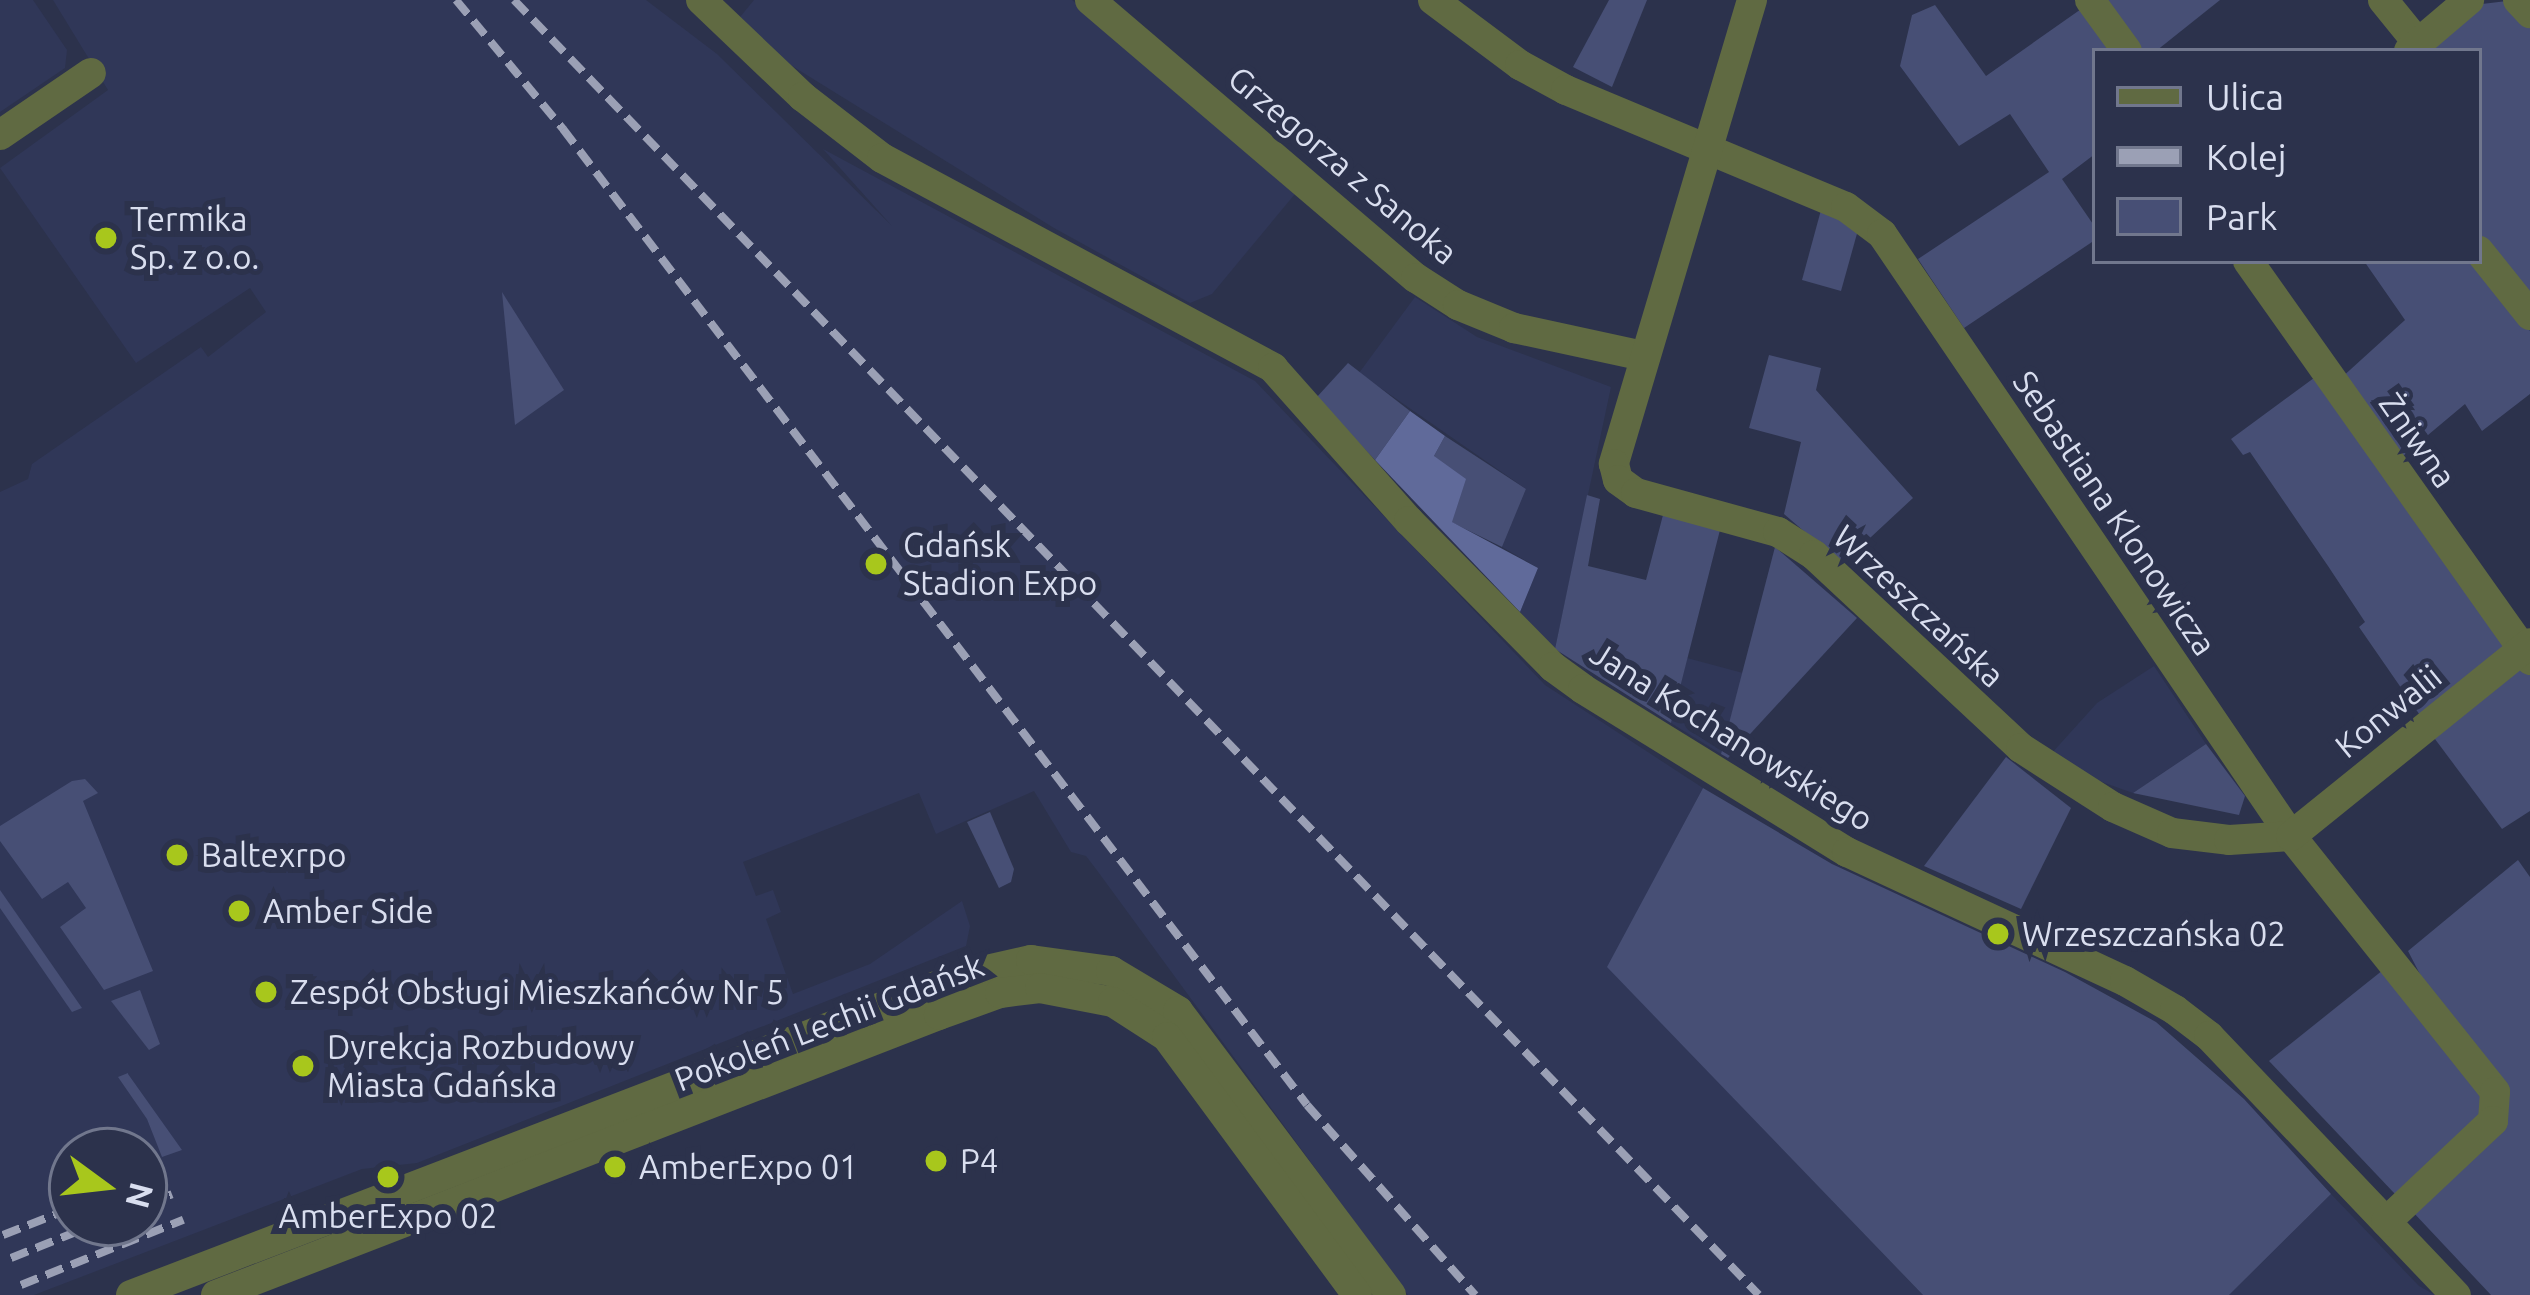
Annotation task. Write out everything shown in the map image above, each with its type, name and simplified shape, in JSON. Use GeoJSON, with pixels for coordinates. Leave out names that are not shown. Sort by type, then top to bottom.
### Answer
{"type":"FeatureCollection","features":[{"type":"Feature","properties":{"kind":"street","name":"Jana Kochanowskiego"},"geometry":{"type":"LineString","coordinates":[[701,0],[803,97],[882,158],[1273,368],[1408,521],[1552,667],[1583,689],[1847,852],[2125,981],[2175,1010],[2210,1036],[2456,1295]]}},
{"type":"Feature","properties":{"kind":"street","name":"Grzegorza z Sanoka"},"geometry":{"type":"LineString","coordinates":[[1090,0],[1416,278],[1457,305],[1514,328],[1644,356]]}},
{"type":"Feature","properties":{"kind":"street","name":"Sebastiana Klonowicza"},"geometry":{"type":"LineString","coordinates":[[1433,0],[1535,74],[1846,207],[1882,234],[2291,836],[2497,1101],[2493,1121],[2386,1222]]}},
{"type":"Feature","properties":{"kind":"street","name":"Wrzeszczańska"},"geometry":{"type":"LineString","coordinates":[[1752,0],[1644,356],[1614,464],[1618,480],[1636,493],[1778,532],[1796,543],[2020,748],[2113,807],[2172,833],[2229,840],[2291,836]]}},
{"type":"Feature","properties":{"kind":"street"},"geometry":{"type":"LineString","coordinates":[[2090,0],[2125,48]]}},
{"type":"Feature","properties":{"kind":"street"},"geometry":{"type":"LineString","coordinates":[[2383,0],[2414,47],[2469,0]]}},
{"type":"Feature","properties":{"kind":"street"},"geometry":{"type":"LineString","coordinates":[[2518,0],[2530,13]]}},
{"type":"Feature","properties":{"kind":"street"},"geometry":{"type":"LineString","coordinates":[[0,135],[91,73]]}},
{"type":"Feature","properties":{"kind":"street"},"geometry":{"type":"LineString","coordinates":[[2482,255],[2530,315]]}},
{"type":"Feature","properties":{"kind":"street","name":"Żniwna"},"geometry":{"type":"LineString","coordinates":[[2250,264],[2527,650]]}},
{"type":"Feature","properties":{"kind":"street","name":"Konwalii"},"geometry":{"type":"LineString","coordinates":[[2291,836],[2527,650]]}},
{"type":"Feature","properties":{"kind":"street","name":"Pokoleń Lechii Gdańsk"},"geometry":{"type":"LineString","coordinates":[[216,1295],[520,1164],[970,988],[1001,964],[1054,960],[1111,971],[1157,994],[1198,1030],[1391,1295]]}},
{"type":"Feature","properties":{"kind":"street","name":"Pokoleń Lechii Gdańsk"},"geometry":{"type":"LineString","coordinates":[[970,988],[1061,989],[1113,1002],[1142,1017],[1186,1058],[1357,1295]]}},
{"type":"Feature","properties":{"kind":"street","name":"Pokoleń Lechii Gdańsk"},"geometry":{"type":"LineString","coordinates":[[134,1295],[520,1164]]}},
{"type":"Feature","properties":{"kind":"shaded area"},"geometry":{"type":"Polygon","coordinates":[[[0,0],[33,0],[67,50],[65,68],[0,112],[0,0]]]}},
{"type":"Feature","properties":{"kind":"shaded area"},"geometry":{"type":"Polygon","coordinates":[[[53,0],[646,0],[717,54],[892,226],[823,149],[1255,381],[1545,685],[1703,788],[1608,967],[1923,1295],[1408,1295],[1096,869],[1086,856],[1071,852],[1034,791],[936,834],[919,793],[743,862],[756,896],[773,890],[781,912],[766,919],[793,994],[870,964],[962,901],[970,926],[966,946],[417,1163],[362,1169],[168,1244],[168,1127],[48,1127],[48,1247],[159,1247],[34,1295],[0,1295],[0,492],[28,479],[32,464],[201,347],[208,357],[266,312],[250,288],[136,363],[0,168],[108,90],[53,0]]]}},
{"type":"Feature","properties":{"kind":"shaded area"},"geometry":{"type":"Polygon","coordinates":[[[754,0],[1072,0],[1295,194],[1212,294],[1190,303],[1054,228],[789,64],[740,17],[754,0]]]}},
{"type":"Feature","properties":{"kind":"shaded area"},"geometry":{"type":"Polygon","coordinates":[[[1415,297],[1477,337],[1611,387],[1555,649],[1520,612],[1538,568],[1502,547],[1526,489],[1359,373],[1415,297]]]}},
{"type":"Feature","properties":{"kind":"shaded area"},"geometry":{"type":"Polygon","coordinates":[[[1410,411],[1445,436],[1434,456],[1466,479],[1452,522],[1538,568],[1520,612],[1375,460],[1410,411]]]}},
{"type":"Feature","properties":{"kind":"shaded area"},"geometry":{"type":"Polygon","coordinates":[[[1687,658],[1743,673],[1721,754],[1671,723],[1687,658]]]}},
{"type":"Feature","properties":{"kind":"shaded area"},"geometry":{"type":"Polygon","coordinates":[[[2154,666],[2206,744],[2133,793],[2085,776],[2051,754],[2097,703],[2154,666]]]}},
{"type":"Feature","properties":{"kind":"shaded area"},"geometry":{"type":"Polygon","coordinates":[[[2331,1194],[2419,1286],[2435,1295],[2229,1295],[2331,1194]]]}},
{"type":"Feature","properties":{"kind":"green space"},"geometry":{"type":"Polygon","coordinates":[[[1609,0],[1647,0],[1612,87],[1573,67],[1609,0]]]}},
{"type":"Feature","properties":{"kind":"green space"},"geometry":{"type":"Polygon","coordinates":[[[2098,0],[2220,0],[2160,48],[2133,48],[2098,0]]]}},
{"type":"Feature","properties":{"kind":"green space"},"geometry":{"type":"Polygon","coordinates":[[[2507,1],[2530,21],[2530,307],[2482,247],[2482,48],[2425,48],[2482,4],[2507,1]]]}},
{"type":"Feature","properties":{"kind":"green space"},"geometry":{"type":"Polygon","coordinates":[[[1935,5],[1986,76],[2084,7],[2115,48],[2092,48],[2092,156],[2062,179],[2092,223],[2092,242],[1964,328],[1918,259],[2049,172],[2010,114],[1959,146],[1900,66],[1912,15],[1935,5]]]}},
{"type":"Feature","properties":{"kind":"green space"},"geometry":{"type":"Polygon","coordinates":[[[1821,210],[1858,230],[1841,291],[1802,280],[1821,210]]]}},
{"type":"Feature","properties":{"kind":"green space"},"geometry":{"type":"Polygon","coordinates":[[[2366,264],[2476,264],[2530,331],[2530,394],[2482,431],[2465,404],[2397,461],[2340,379],[2405,320],[2366,264]]]}},
{"type":"Feature","properties":{"kind":"green space"},"geometry":{"type":"Polygon","coordinates":[[[502,292],[564,390],[515,425],[502,292]]]}},
{"type":"Feature","properties":{"kind":"green space"},"geometry":{"type":"Polygon","coordinates":[[[1769,355],[1821,368],[1816,390],[1913,498],[1842,564],[1784,514],[1801,442],[1749,428],[1769,355]]]}},
{"type":"Feature","properties":{"kind":"green space"},"geometry":{"type":"Polygon","coordinates":[[[1348,363],[1410,411],[1375,460],[1316,398],[1348,363]]]}},
{"type":"Feature","properties":{"kind":"green space"},"geometry":{"type":"Polygon","coordinates":[[[2318,375],[2512,648],[2424,721],[2359,627],[2365,622],[2250,452],[2243,455],[2231,439],[2318,375]]]}},
{"type":"Feature","properties":{"kind":"green space"},"geometry":{"type":"Polygon","coordinates":[[[1445,436],[1526,489],[1502,547],[1451,522],[1434,456],[1445,436]]]}},
{"type":"Feature","properties":{"kind":"green space"},"geometry":{"type":"Polygon","coordinates":[[[1587,495],[1600,499],[1588,566],[1646,580],[1663,515],[1720,530],[1671,723],[1555,649],[1587,495]]]}},
{"type":"Feature","properties":{"kind":"green space"},"geometry":{"type":"Polygon","coordinates":[[[1775,547],[1857,618],[1728,758],[1721,754],[1775,547]]]}},
{"type":"Feature","properties":{"kind":"green space"},"geometry":{"type":"Polygon","coordinates":[[[2512,670],[2530,674],[2530,811],[2502,829],[2432,735],[2512,670]]]}},
{"type":"Feature","properties":{"kind":"green space"},"geometry":{"type":"Polygon","coordinates":[[[2206,744],[2245,796],[2239,815],[2133,793],[2206,744]]]}},
{"type":"Feature","properties":{"kind":"green space"},"geometry":{"type":"Polygon","coordinates":[[[2006,757],[2071,808],[2021,909],[1924,866],[2006,757]]]}},
{"type":"Feature","properties":{"kind":"green space"},"geometry":{"type":"Polygon","coordinates":[[[85,779],[98,793],[83,801],[153,971],[104,990],[60,927],[86,908],[68,882],[42,899],[0,841],[0,826],[72,781],[85,779]]]}},
{"type":"Feature","properties":{"kind":"green space"},"geometry":{"type":"Polygon","coordinates":[[[1703,788],[1832,864],[2065,972],[2156,1022],[2244,1099],[2331,1194],[2229,1295],[1923,1295],[1607,967],[1703,788]]]}},
{"type":"Feature","properties":{"kind":"green space"},"geometry":{"type":"Polygon","coordinates":[[[990,812],[1014,869],[1011,882],[999,888],[967,822],[990,812]]]}},
{"type":"Feature","properties":{"kind":"green space"},"geometry":{"type":"Polygon","coordinates":[[[2518,860],[2530,877],[2530,1295],[2491,1295],[2412,1211],[2499,1127],[2408,951],[2518,860]]]}},
{"type":"Feature","properties":{"kind":"green space"},"geometry":{"type":"Polygon","coordinates":[[[0,890],[82,1008],[72,1012],[0,908],[0,890]]]}},
{"type":"Feature","properties":{"kind":"green space"},"geometry":{"type":"Polygon","coordinates":[[[2383,970],[2489,1102],[2487,1113],[2395,1194],[2269,1061],[2383,970]]]}},
{"type":"Feature","properties":{"kind":"green space"},"geometry":{"type":"Polygon","coordinates":[[[140,990],[160,1044],[149,1050],[111,1001],[140,990]]]}},
{"type":"Feature","properties":{"kind":"green space"},"geometry":{"type":"Polygon","coordinates":[[[128,1073],[166,1127],[150,1127],[118,1077],[128,1073]]]}},
{"type":"Feature","properties":{"kind":"green space"},"geometry":{"type":"Polygon","coordinates":[[[168,1130],[182,1150],[168,1155],[168,1130]]]}},
{"type":"Feature","properties":{"kind":"railway"},"geometry":{"type":"LineString","coordinates":[[456,0],[563,129],[1307,1105],[1475,1295]]}},
{"type":"Feature","properties":{"kind":"railway"},"geometry":{"type":"LineString","coordinates":[[514,0],[1759,1295]]}},
{"type":"Feature","properties":{"kind":"railway"},"geometry":{"type":"LineString","coordinates":[[168,1196],[172,1194]]}},
{"type":"Feature","properties":{"kind":"railway"},"geometry":{"type":"LineString","coordinates":[[3,1235],[48,1217]]}},
{"type":"Feature","properties":{"kind":"railway"},"geometry":{"type":"LineString","coordinates":[[21,1285],[183,1220]]}},
{"type":"Feature","properties":{"kind":"railway"},"geometry":{"type":"LineString","coordinates":[[11,1258],[48,1243]]}},
{"type":"Feature","properties":{"kind":"place","name":"Termika Sp. z o.o."},"geometry":{"type":"Point","coordinates":[106,238]}},
{"type":"Feature","properties":{"kind":"place","name":"Gdańsk Stadion Expo"},"geometry":{"type":"Point","coordinates":[876,564]}},
{"type":"Feature","properties":{"kind":"place","name":"Baltexrpo"},"geometry":{"type":"Point","coordinates":[177,855]}},
{"type":"Feature","properties":{"kind":"place","name":"Amber Side"},"geometry":{"type":"Point","coordinates":[239,911]}},
{"type":"Feature","properties":{"kind":"place","name":"Wrzeszczańska 02"},"geometry":{"type":"Point","coordinates":[1998,934]}},
{"type":"Feature","properties":{"kind":"place","name":"Zespół Obsługi Mieszkańców Nr 5"},"geometry":{"type":"Point","coordinates":[266,992]}},
{"type":"Feature","properties":{"kind":"place","name":"Dyrekcja Rozbudowy Miasta Gdańska"},"geometry":{"type":"Point","coordinates":[303,1066]}},
{"type":"Feature","properties":{"kind":"place","name":"P4"},"geometry":{"type":"Point","coordinates":[936,1161]}},
{"type":"Feature","properties":{"kind":"place","name":"AmberExpo 01"},"geometry":{"type":"Point","coordinates":[615,1167]}},
{"type":"Feature","properties":{"kind":"place","name":"AmberExpo 02"},"geometry":{"type":"Point","coordinates":[388,1177]}}]}
